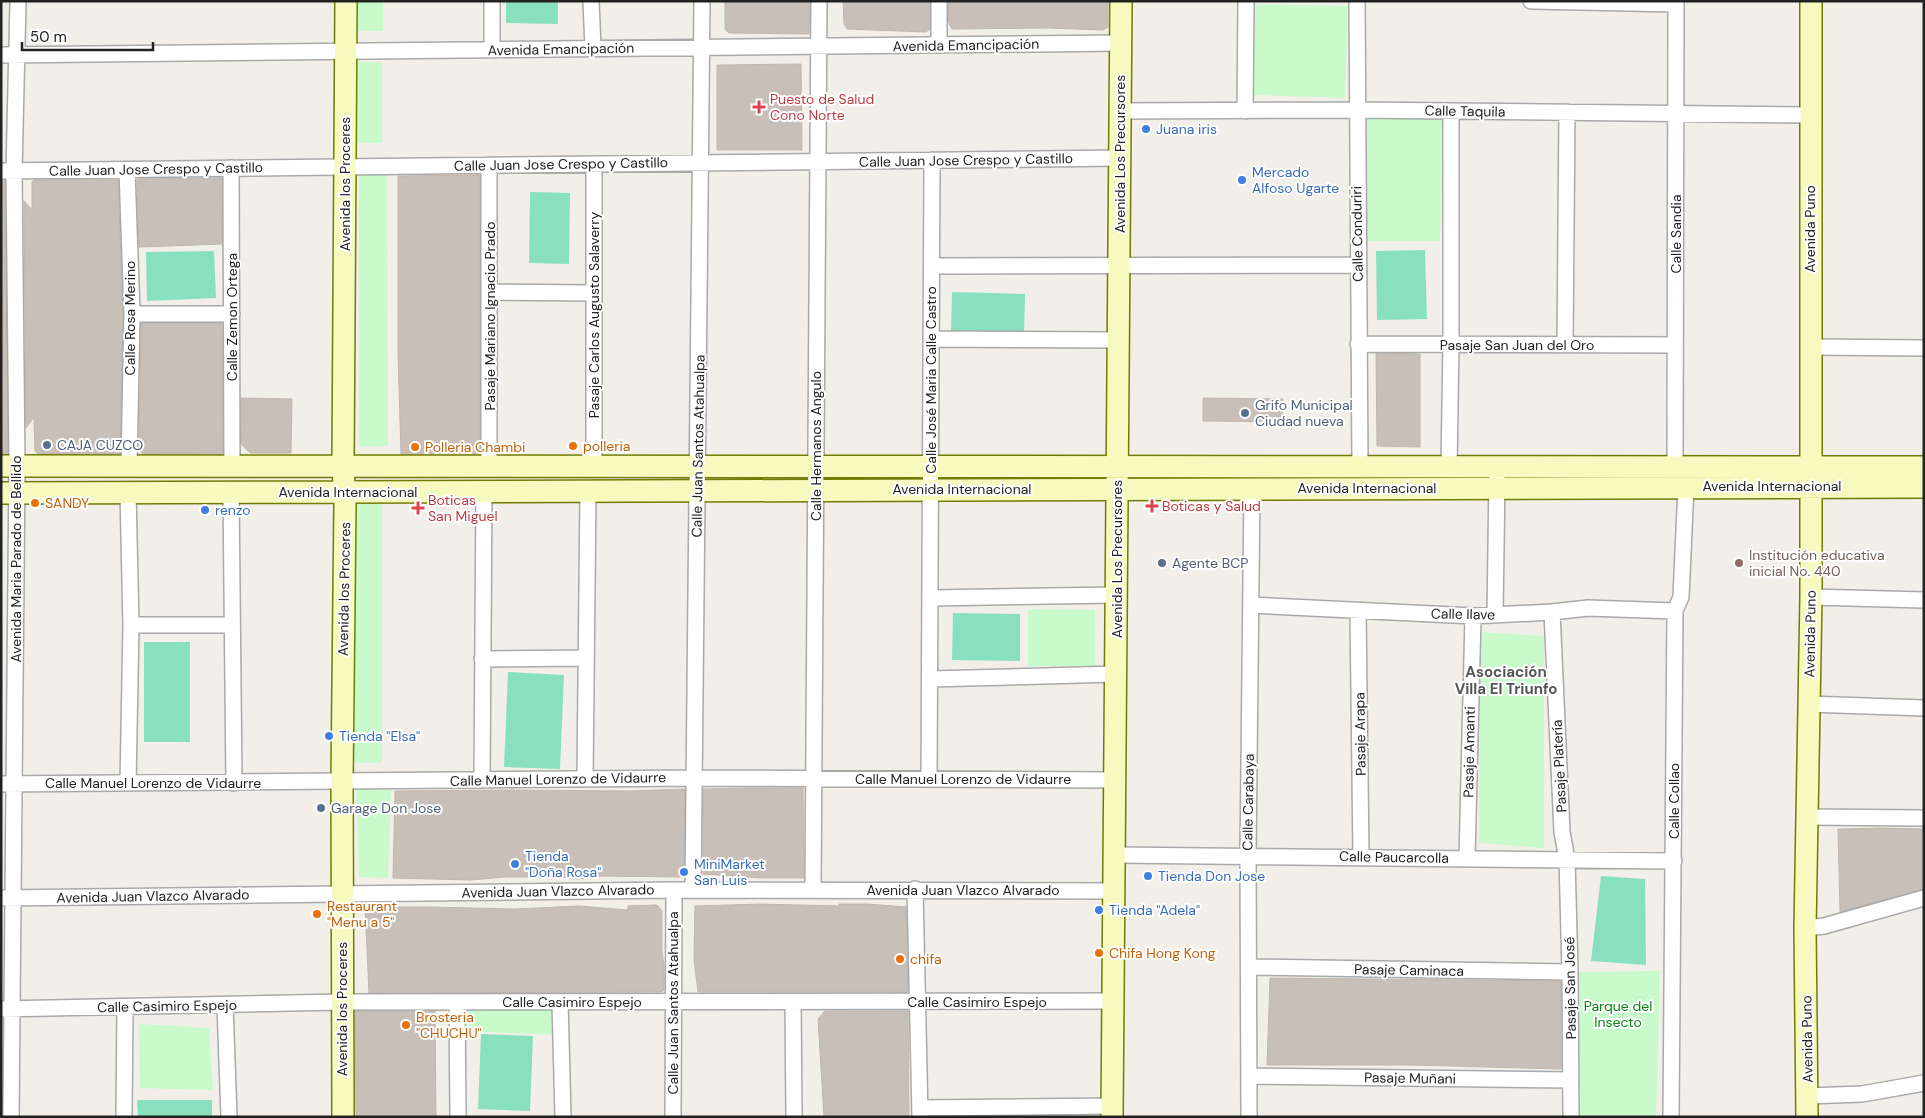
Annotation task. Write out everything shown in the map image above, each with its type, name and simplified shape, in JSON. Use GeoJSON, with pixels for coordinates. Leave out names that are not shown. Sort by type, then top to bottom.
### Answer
{"type":"FeatureCollection","features":[{"type":"Feature","properties":{"kind":"main road","name":"Avenida los Proceres"},"geometry":{"type":"LineString","coordinates":[[343,1117],[342,782],[345,492],[343,466],[346,1]]}},
{"type":"Feature","properties":{"kind":"main road","name":"Avenida Los Precursores"},"geometry":{"type":"LineString","coordinates":[[1112,1112],[1121,1]]}},
{"type":"Feature","properties":{"kind":"main road","name":"Avenida Puno"},"geometry":{"type":"LineString","coordinates":[[1807,1107],[1805,928],[1811,597],[1811,1]]}},
{"type":"Feature","properties":{"kind":"main road","name":"Avenida Internacional"},"geometry":{"type":"LineString","coordinates":[[9,466],[1449,467],[1498,477],[1686,486],[1924,467]]}},
{"type":"Feature","properties":{"kind":"main road","name":"Avenida Internacional"},"geometry":{"type":"LineString","coordinates":[[9,493],[1252,488],[1675,467],[1924,487]]}},
{"type":"Feature","properties":{"kind":"street","name":"Avenida Maria Parado de Bellido"},"geometry":{"type":"LineString","coordinates":[[11,1117],[7,1009],[8,171],[17,54],[18,1]]}},
{"type":"Feature","properties":{"kind":"street"},"geometry":{"type":"LineString","coordinates":[[492,1],[492,50]]}},
{"type":"Feature","properties":{"kind":"street"},"geometry":{"type":"LineString","coordinates":[[591,1],[593,48]]}},
{"type":"Feature","properties":{"kind":"street","name":"Calle Juan Santos Atahualpa"},"geometry":{"type":"LineString","coordinates":[[694,890],[702,1]]}},
{"type":"Feature","properties":{"kind":"street","name":"Calle Hermanos Angulo"},"geometry":{"type":"LineString","coordinates":[[813,890],[819,1]]}},
{"type":"Feature","properties":{"kind":"street"},"geometry":{"type":"LineString","coordinates":[[939,1],[939,45]]}},
{"type":"Feature","properties":{"kind":"street"},"geometry":{"type":"LineString","coordinates":[[1244,111],[1246,1]]}},
{"type":"Feature","properties":{"kind":"street","name":"Calle Conduriri"},"geometry":{"type":"LineString","coordinates":[[1357,1],[1356,110],[1360,467]]}},
{"type":"Feature","properties":{"kind":"street"},"geometry":{"type":"LineString","coordinates":[[1531,1],[1676,3]]}},
{"type":"Feature","properties":{"kind":"street","name":"Calle Sandia"},"geometry":{"type":"LineString","coordinates":[[1675,467],[1676,3]]}},
{"type":"Feature","properties":{"kind":"street","name":"Avenida Emancipación"},"geometry":{"type":"LineString","coordinates":[[1,55],[1121,43]]}},
{"type":"Feature","properties":{"kind":"street","name":"Calle Taquila"},"geometry":{"type":"LineString","coordinates":[[1120,111],[1356,110],[1810,115]]}},
{"type":"Feature","properties":{"kind":"street"},"geometry":{"type":"LineString","coordinates":[[1449,467],[1451,111]]}},
{"type":"Feature","properties":{"kind":"street"},"geometry":{"type":"LineString","coordinates":[[1564,345],[1567,112]]}},
{"type":"Feature","properties":{"kind":"street","name":"Calle Juan Jose Crespo y Castillo"},"geometry":{"type":"LineString","coordinates":[[8,171],[1120,158]]}},
{"type":"Feature","properties":{"kind":"street","name":"Calle José Maria Calle Castro"},"geometry":{"type":"LineString","coordinates":[[929,779],[932,160]]}},
{"type":"Feature","properties":{"kind":"street","name":"Pasaje Carlos Augusto Salaverry"},"geometry":{"type":"LineString","coordinates":[[594,164],[594,466]]}},
{"type":"Feature","properties":{"kind":"street","name":"Pasaje Mariano Ignacio Prado"},"geometry":{"type":"LineString","coordinates":[[489,165],[490,466]]}},
{"type":"Feature","properties":{"kind":"street","name":"Calle Zemon Ortega"},"geometry":{"type":"LineString","coordinates":[[231,168],[232,466]]}},
{"type":"Feature","properties":{"kind":"street","name":"Calle Rosa Merino"},"geometry":{"type":"LineString","coordinates":[[127,170],[132,314],[129,466]]}},
{"type":"Feature","properties":{"kind":"street"},"geometry":{"type":"LineString","coordinates":[[932,266],[1119,264],[1358,265]]}},
{"type":"Feature","properties":{"kind":"street"},"geometry":{"type":"LineString","coordinates":[[490,292],[594,294]]}},
{"type":"Feature","properties":{"kind":"street"},"geometry":{"type":"LineString","coordinates":[[132,314],[232,314]]}},
{"type":"Feature","properties":{"kind":"street"},"geometry":{"type":"LineString","coordinates":[[931,339],[1118,340]]}},
{"type":"Feature","properties":{"kind":"street","name":"Pasaje San Juan del Oro"},"geometry":{"type":"LineString","coordinates":[[1358,344],[1675,346]]}},
{"type":"Feature","properties":{"kind":"street"},"geometry":{"type":"LineString","coordinates":[[1810,347],[1924,348]]}},
{"type":"Feature","properties":{"kind":"street"},"geometry":{"type":"LineString","coordinates":[[1495,615],[1498,477]]}},
{"type":"Feature","properties":{"kind":"street","name":"Calle Collao"},"geometry":{"type":"LineString","coordinates":[[1671,1117],[1675,611],[1681,597],[1686,486]]}},
{"type":"Feature","properties":{"kind":"street","name":"Calle Carabaya"},"geometry":{"type":"LineString","coordinates":[[1248,1117],[1248,856],[1252,488]]}},
{"type":"Feature","properties":{"kind":"street"},"geometry":{"type":"LineString","coordinates":[[482,780],[484,491]]}},
{"type":"Feature","properties":{"kind":"street"},"geometry":{"type":"LineString","coordinates":[[585,779],[588,491]]}},
{"type":"Feature","properties":{"kind":"street"},"geometry":{"type":"LineString","coordinates":[[128,492],[131,625],[128,783]]}},
{"type":"Feature","properties":{"kind":"street"},"geometry":{"type":"LineString","coordinates":[[230,492],[234,783]]}},
{"type":"Feature","properties":{"kind":"street"},"geometry":{"type":"LineString","coordinates":[[930,598],[1116,595]]}},
{"type":"Feature","properties":{"kind":"street"},"geometry":{"type":"LineString","coordinates":[[1811,597],[1924,600]]}},
{"type":"Feature","properties":{"kind":"street","name":"Calle Ilave"},"geometry":{"type":"LineString","coordinates":[[1251,605],[1473,616],[1588,608],[1675,611]]}},
{"type":"Feature","properties":{"kind":"street","name":"Pasaje Arapa"},"geometry":{"type":"LineString","coordinates":[[1358,611],[1361,857]]}},
{"type":"Feature","properties":{"kind":"street","name":"Pasaje Platería"},"geometry":{"type":"LineString","coordinates":[[1552,612],[1562,832],[1567,859]]}},
{"type":"Feature","properties":{"kind":"street","name":"Pasaje Amanti"},"geometry":{"type":"LineString","coordinates":[[1467,858],[1473,616]]}},
{"type":"Feature","properties":{"kind":"street"},"geometry":{"type":"LineString","coordinates":[[131,625],[231,625]]}},
{"type":"Feature","properties":{"kind":"street"},"geometry":{"type":"LineString","coordinates":[[482,659],[586,658]]}},
{"type":"Feature","properties":{"kind":"street"},"geometry":{"type":"LineString","coordinates":[[930,679],[1116,674]]}},
{"type":"Feature","properties":{"kind":"street"},"geometry":{"type":"LineString","coordinates":[[1808,704],[1924,708]]}},
{"type":"Feature","properties":{"kind":"street","name":"Calle Manuel Lorenzo de Vidaurre"},"geometry":{"type":"LineString","coordinates":[[8,784],[694,778],[1115,780]]}},
{"type":"Feature","properties":{"kind":"street"},"geometry":{"type":"LineString","coordinates":[[1806,817],[1924,818]]}},
{"type":"Feature","properties":{"kind":"street","name":"Calle Paucarcolla"},"geometry":{"type":"LineString","coordinates":[[1114,854],[1674,861]]}},
{"type":"Feature","properties":{"kind":"street","name":"Pasaje San José"},"geometry":{"type":"LineString","coordinates":[[1567,859],[1571,1117]]}},
{"type":"Feature","properties":{"kind":"street","name":"Calle Juan Santos Atahualpa"},"geometry":{"type":"LineString","coordinates":[[673,1117],[674,890]]}},
{"type":"Feature","properties":{"kind":"street","name":"Avenida Juan Vlazco Alvarado"},"geometry":{"type":"LineString","coordinates":[[7,898],[674,890],[1114,892]]}},
{"type":"Feature","properties":{"kind":"street"},"geometry":{"type":"LineString","coordinates":[[915,890],[920,1112],[1112,1112]]}},
{"type":"Feature","properties":{"kind":"street"},"geometry":{"type":"LineString","coordinates":[[1805,928],[1824,926],[1924,898]]}},
{"type":"Feature","properties":{"kind":"street","name":"Pasaje Caminaca"},"geometry":{"type":"LineString","coordinates":[[1248,967],[1570,972]]}},
{"type":"Feature","properties":{"kind":"street","name":"Calle Casimiro Espejo"},"geometry":{"type":"LineString","coordinates":[[7,1009],[342,1002],[1113,1001]]}},
{"type":"Feature","properties":{"kind":"street"},"geometry":{"type":"LineString","coordinates":[[457,1002],[458,1117]]}},
{"type":"Feature","properties":{"kind":"street"},"geometry":{"type":"LineString","coordinates":[[560,1002],[563,1117]]}},
{"type":"Feature","properties":{"kind":"street"},"geometry":{"type":"LineString","coordinates":[[794,1002],[794,1117]]}},
{"type":"Feature","properties":{"kind":"street"},"geometry":{"type":"LineString","coordinates":[[225,1005],[229,1117]]}},
{"type":"Feature","properties":{"kind":"street"},"geometry":{"type":"LineString","coordinates":[[124,1117],[125,1006]]}},
{"type":"Feature","properties":{"kind":"street","name":"Pasaje Muñani"},"geometry":{"type":"LineString","coordinates":[[1249,1076],[1571,1080]]}},
{"type":"Feature","properties":{"kind":"street"},"geometry":{"type":"LineString","coordinates":[[1807,1107],[1862,1094],[1924,1083]]}},
{"type":"Feature","properties":{"kind":"green space"},"geometry":{"type":"Polygon","coordinates":[[[357,1],[383,1],[383,31],[357,31],[357,1]]]}},
{"type":"Feature","properties":{"kind":"green space"},"geometry":{"type":"Polygon","coordinates":[[[506,1],[558,1],[558,24],[506,23],[506,1]]]}},
{"type":"Feature","properties":{"kind":"green space"},"geometry":{"type":"Polygon","coordinates":[[[1253,4],[1348,6],[1345,98],[1253,95],[1253,4]]]}},
{"type":"Feature","properties":{"kind":"green space"},"geometry":{"type":"Polygon","coordinates":[[[356,62],[382,62],[382,143],[356,143],[356,62]]]}},
{"type":"Feature","properties":{"kind":"green space"},"geometry":{"type":"Polygon","coordinates":[[[1367,118],[1442,119],[1440,241],[1367,241],[1367,118]]]}},
{"type":"Feature","properties":{"kind":"green space"},"geometry":{"type":"Polygon","coordinates":[[[359,172],[387,172],[388,446],[359,446],[359,172]]]}},
{"type":"Feature","properties":{"kind":"green space"},"geometry":{"type":"Polygon","coordinates":[[[530,192],[570,193],[569,264],[529,263],[530,192]]]}},
{"type":"Feature","properties":{"kind":"green space"},"geometry":{"type":"Polygon","coordinates":[[[1425,250],[1427,319],[1377,320],[1376,251],[1425,250]]]}},
{"type":"Feature","properties":{"kind":"green space"},"geometry":{"type":"Polygon","coordinates":[[[214,251],[216,298],[147,301],[146,252],[214,251]]]}},
{"type":"Feature","properties":{"kind":"green space"},"geometry":{"type":"Polygon","coordinates":[[[952,292],[1025,294],[1024,334],[951,332],[952,292]]]}},
{"type":"Feature","properties":{"kind":"green space"},"geometry":{"type":"Polygon","coordinates":[[[355,497],[382,498],[382,763],[354,763],[355,497]]]}},
{"type":"Feature","properties":{"kind":"green space"},"geometry":{"type":"Polygon","coordinates":[[[1028,609],[1095,610],[1095,666],[1028,666],[1028,609]]]}},
{"type":"Feature","properties":{"kind":"green space"},"geometry":{"type":"Polygon","coordinates":[[[953,613],[1020,614],[1020,661],[952,660],[953,613]]]}},
{"type":"Feature","properties":{"kind":"green space"},"geometry":{"type":"Polygon","coordinates":[[[1480,632],[1544,636],[1544,848],[1479,843],[1480,632]]]}},
{"type":"Feature","properties":{"kind":"green space"},"geometry":{"type":"Polygon","coordinates":[[[144,642],[190,642],[190,742],[144,742],[144,642]]]}},
{"type":"Feature","properties":{"kind":"green space"},"geometry":{"type":"Polygon","coordinates":[[[508,672],[564,675],[560,769],[504,767],[508,672]]]}},
{"type":"Feature","properties":{"kind":"green space"},"geometry":{"type":"Polygon","coordinates":[[[356,788],[391,788],[388,878],[359,877],[356,788]]]}},
{"type":"Feature","properties":{"kind":"green space"},"geometry":{"type":"Polygon","coordinates":[[[1601,876],[1645,879],[1646,965],[1591,961],[1601,876]]]}},
{"type":"Feature","properties":{"kind":"green space","name":"Parque del Insecto"},"geometry":{"type":"Polygon","coordinates":[[[1660,971],[1656,1117],[1579,1117],[1574,972],[1660,971]]]}},
{"type":"Feature","properties":{"kind":"green space"},"geometry":{"type":"Polygon","coordinates":[[[467,1008],[554,1008],[554,1035],[465,1031],[467,1008]]]}},
{"type":"Feature","properties":{"kind":"green space"},"geometry":{"type":"Polygon","coordinates":[[[139,1024],[209,1028],[213,1090],[140,1088],[139,1024]]]}},
{"type":"Feature","properties":{"kind":"green space"},"geometry":{"type":"Polygon","coordinates":[[[481,1034],[533,1036],[530,1111],[478,1109],[481,1034]]]}},
{"type":"Feature","properties":{"kind":"green space"},"geometry":{"type":"Polygon","coordinates":[[[137,1100],[212,1100],[212,1117],[138,1117],[137,1100]]]}},
{"type":"Feature","properties":{"kind":"building"},"geometry":{"type":"Polygon","coordinates":[[[725,1],[810,1],[809,34],[729,33],[725,29],[725,1]]]}},
{"type":"Feature","properties":{"kind":"building"},"geometry":{"type":"Polygon","coordinates":[[[843,1],[930,1],[930,29],[926,32],[847,29],[844,24],[843,1]]]}},
{"type":"Feature","properties":{"kind":"building"},"geometry":{"type":"Polygon","coordinates":[[[948,1],[1108,1],[1108,27],[1103,30],[1049,28],[952,29],[948,21],[948,1]]]}},
{"type":"Feature","properties":{"kind":"building","name":"Puesto de Salud Cono Norte"},"geometry":{"type":"Polygon","coordinates":[[[801,64],[802,150],[717,150],[717,65],[801,64]]]}},
{"type":"Feature","properties":{"kind":"building"},"geometry":{"type":"Polygon","coordinates":[[[480,175],[480,454],[401,454],[398,354],[398,176],[480,175]]]}},
{"type":"Feature","properties":{"kind":"building"},"geometry":{"type":"Polygon","coordinates":[[[222,178],[222,244],[139,247],[137,179],[222,178]]]}},
{"type":"Feature","properties":{"kind":"building"},"geometry":{"type":"Polygon","coordinates":[[[118,179],[123,314],[120,454],[38,454],[35,451],[34,417],[26,428],[24,201],[32,210],[32,182],[34,180],[118,179]]]}},
{"type":"Feature","properties":{"kind":"building"},"geometry":{"type":"Polygon","coordinates":[[[1,180],[5,181],[8,454],[1,454],[1,180]]]}},
{"type":"Feature","properties":{"kind":"building"},"geometry":{"type":"Polygon","coordinates":[[[141,323],[222,323],[223,454],[143,454],[139,450],[141,323]]]}},
{"type":"Feature","properties":{"kind":"building"},"geometry":{"type":"Polygon","coordinates":[[[1376,353],[1420,354],[1420,447],[1377,446],[1376,353]]]}},
{"type":"Feature","properties":{"kind":"building"},"geometry":{"type":"Polygon","coordinates":[[[241,398],[292,399],[291,453],[250,453],[241,444],[241,398]]]}},
{"type":"Feature","properties":{"kind":"building"},"geometry":{"type":"Polygon","coordinates":[[[1203,398],[1283,399],[1282,422],[1203,421],[1203,398]]]}},
{"type":"Feature","properties":{"kind":"building"},"geometry":{"type":"Polygon","coordinates":[[[803,788],[804,878],[763,878],[703,874],[703,789],[803,788]]]}},
{"type":"Feature","properties":{"kind":"building"},"geometry":{"type":"Polygon","coordinates":[[[685,789],[684,877],[596,876],[578,879],[560,877],[505,877],[470,880],[393,878],[395,791],[630,791],[685,789]]]}},
{"type":"Feature","properties":{"kind":"building"},"geometry":{"type":"Polygon","coordinates":[[[1838,829],[1924,829],[1924,889],[1840,912],[1838,829]]]}},
{"type":"Feature","properties":{"kind":"building"},"geometry":{"type":"Polygon","coordinates":[[[760,904],[839,906],[839,904],[868,904],[906,907],[908,992],[698,992],[694,960],[695,906],[760,904]]]}},
{"type":"Feature","properties":{"kind":"building"},"geometry":{"type":"Polygon","coordinates":[[[657,905],[662,911],[664,990],[662,992],[369,993],[365,907],[515,909],[579,906],[628,910],[628,906],[657,905]]]}},
{"type":"Feature","properties":{"kind":"building"},"geometry":{"type":"Polygon","coordinates":[[[1270,978],[1561,981],[1561,1069],[1413,1065],[1267,1065],[1270,978]]]}},
{"type":"Feature","properties":{"kind":"building"},"geometry":{"type":"Polygon","coordinates":[[[355,1011],[435,1011],[436,1117],[356,1117],[355,1011]]]}},
{"type":"Feature","properties":{"kind":"building"},"geometry":{"type":"Polygon","coordinates":[[[825,1011],[908,1011],[909,1117],[824,1117],[818,1019],[825,1011]]]}},
{"type":"Feature","properties":{"kind":"place","name":"Puesto de Salud Cono Norte"},"geometry":{"type":"Point","coordinates":[759,107]}},
{"type":"Feature","properties":{"kind":"place","name":"Juana iris"},"geometry":{"type":"Point","coordinates":[1146,129]}},
{"type":"Feature","properties":{"kind":"place","name":"Mercado Alfoso Ugarte"},"geometry":{"type":"Point","coordinates":[1242,180]}},
{"type":"Feature","properties":{"kind":"place","name":"Grifo Municipal Ciudad nueva"},"geometry":{"type":"Point","coordinates":[1245,413]}},
{"type":"Feature","properties":{"kind":"place","name":"CAJA CUZCO"},"geometry":{"type":"Point","coordinates":[47,445]}},
{"type":"Feature","properties":{"kind":"place","name":"polleria"},"geometry":{"type":"Point","coordinates":[573,446]}},
{"type":"Feature","properties":{"kind":"place","name":"Polleria Chambi"},"geometry":{"type":"Point","coordinates":[415,447]}},
{"type":"Feature","properties":{"kind":"place","name":"SANDY"},"geometry":{"type":"Point","coordinates":[35,503]}},
{"type":"Feature","properties":{"kind":"place","name":"Boticas y Salud"},"geometry":{"type":"Point","coordinates":[1152,506]}},
{"type":"Feature","properties":{"kind":"place","name":"Boticas San Miguel"},"geometry":{"type":"Point","coordinates":[418,508]}},
{"type":"Feature","properties":{"kind":"place","name":"renzo"},"geometry":{"type":"Point","coordinates":[205,510]}},
{"type":"Feature","properties":{"kind":"place","name":"Agente BCP"},"geometry":{"type":"Point","coordinates":[1162,563]}},
{"type":"Feature","properties":{"kind":"place","name":"Institución educativa inicial No. 440"},"geometry":{"type":"Point","coordinates":[1739,563]}},
{"type":"Feature","properties":{"kind":"place","name":"Tienda \"Elsa\""},"geometry":{"type":"Point","coordinates":[329,736]}},
{"type":"Feature","properties":{"kind":"place","name":"Garage Don Jose"},"geometry":{"type":"Point","coordinates":[321,808]}},
{"type":"Feature","properties":{"kind":"place","name":"Tienda \"Doña Rosa\""},"geometry":{"type":"Point","coordinates":[515,864]}},
{"type":"Feature","properties":{"kind":"place","name":"MiniMarket San Luis"},"geometry":{"type":"Point","coordinates":[684,872]}},
{"type":"Feature","properties":{"kind":"place","name":"Tienda Don Jose"},"geometry":{"type":"Point","coordinates":[1148,876]}},
{"type":"Feature","properties":{"kind":"place","name":"Tienda \"Adela\""},"geometry":{"type":"Point","coordinates":[1099,910]}},
{"type":"Feature","properties":{"kind":"place","name":"Restaurant \"Menu a 5\""},"geometry":{"type":"Point","coordinates":[317,914]}},
{"type":"Feature","properties":{"kind":"place","name":"Chifa Hong Kong"},"geometry":{"type":"Point","coordinates":[1099,953]}},
{"type":"Feature","properties":{"kind":"place","name":"chifa"},"geometry":{"type":"Point","coordinates":[900,959]}},
{"type":"Feature","properties":{"kind":"place","name":"Brosteria \"CHUCHU\""},"geometry":{"type":"Point","coordinates":[406,1025]}},
{"type":"Feature","properties":{"kind":"district","name":"Asociación Villa El Triunfo"},"geometry":{"type":"Point","coordinates":[1506,680]}}]}
